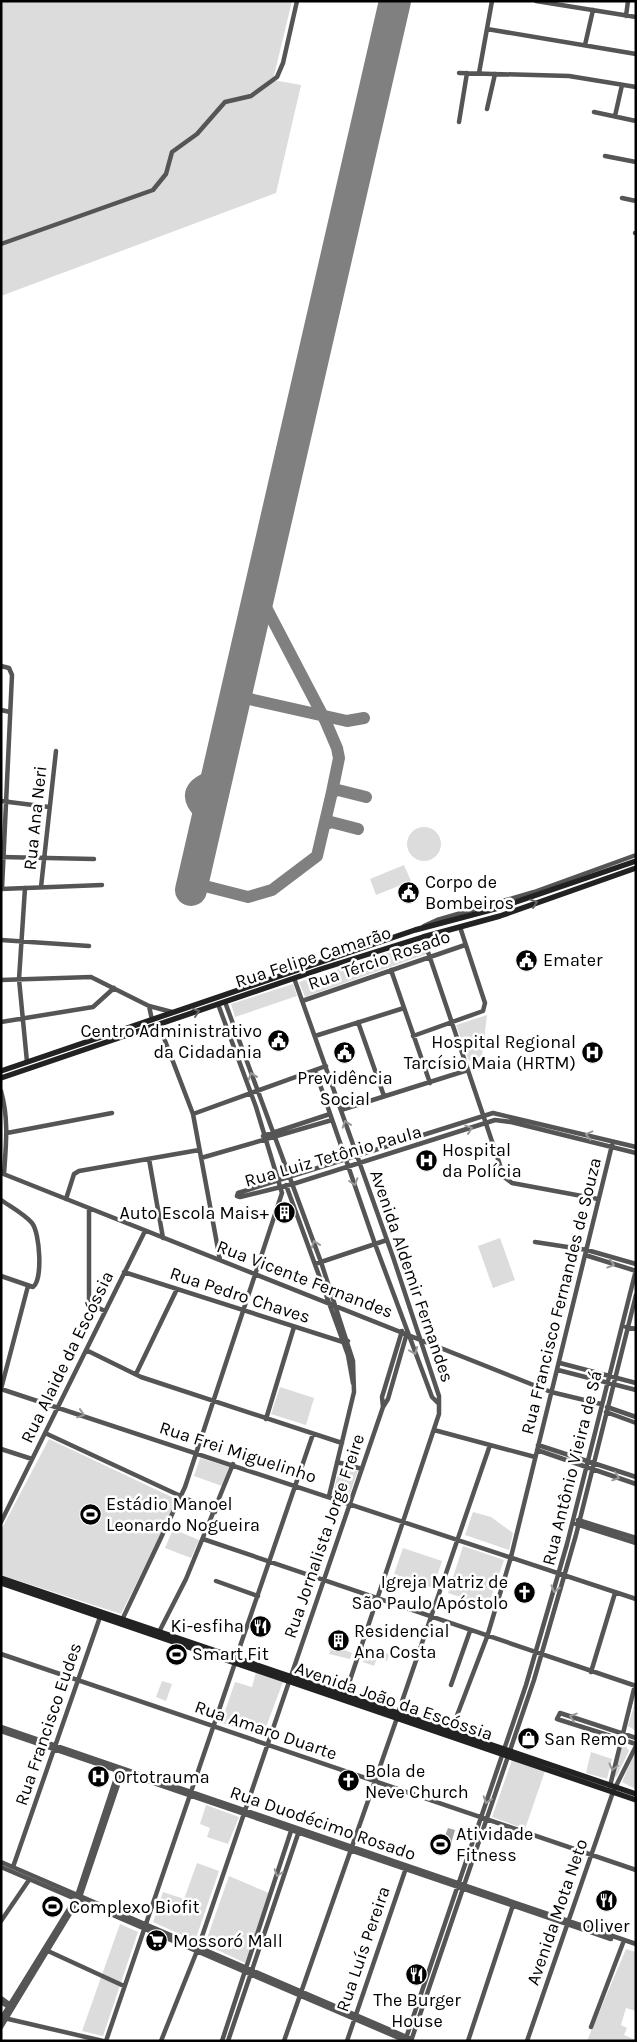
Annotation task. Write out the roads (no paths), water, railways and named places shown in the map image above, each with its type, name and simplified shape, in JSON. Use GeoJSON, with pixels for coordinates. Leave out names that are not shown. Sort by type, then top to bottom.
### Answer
{"type":"FeatureCollection","features":[{"type":"Feature","properties":{"kind":"main road","name":"Rua Felipe Camarão"},"geometry":{"type":"LineString","coordinates":[[1,1071],[341,955],[430,926],[479,913],[636,861]]}},
{"type":"Feature","properties":{"kind":"main road","name":"Rua Felipe Camarão"},"geometry":{"type":"LineString","coordinates":[[1,1078],[338,963],[423,936],[500,916],[636,868]]}},
{"type":"Feature","properties":{"kind":"main road"},"geometry":{"type":"LineString","coordinates":[[460,927],[459,920],[479,913]]}},
{"type":"Feature","properties":{"kind":"main road"},"geometry":{"type":"LineString","coordinates":[[423,936],[440,930],[438,926],[430,926]]}},
{"type":"Feature","properties":{"kind":"main road"},"geometry":{"type":"LineString","coordinates":[[338,963],[350,956],[349,954],[341,955]]}},
{"type":"Feature","properties":{"kind":"main road"},"geometry":{"type":"LineString","coordinates":[[84,1051],[77,1053],[75,1050],[99,1038]]}},
{"type":"Feature","properties":{"kind":"main road"},"geometry":{"type":"LineString","coordinates":[[50,1062],[65,1055],[64,1052],[56,1053]]}},
{"type":"Feature","properties":{"kind":"main road","name":"Avenida João da Escóssia"},"geometry":{"type":"LineString","coordinates":[[1,1578],[289,1679],[614,1789],[636,1794]]}},
{"type":"Feature","properties":{"kind":"main road","name":"Avenida João da Escóssia"},"geometry":{"type":"LineString","coordinates":[[1,1583],[235,1660]]}},
{"type":"Feature","properties":{"kind":"main road","name":"Avenida João da Escóssia"},"geometry":{"type":"LineString","coordinates":[[289,1679],[345,1695],[398,1716],[451,1731],[507,1753],[609,1784],[614,1789],[636,1800]]}},
{"type":"Feature","properties":{"kind":"street"},"geometry":{"type":"LineString","coordinates":[[1,244],[153,190],[166,174],[172,152],[197,134],[224,102],[251,96],[277,77],[283,63],[296,1]]}},
{"type":"Feature","properties":{"kind":"street"},"geometry":{"type":"LineString","coordinates":[[479,73],[492,1]]}},
{"type":"Feature","properties":{"kind":"street"},"geometry":{"type":"LineString","coordinates":[[536,1],[636,17]]}},
{"type":"Feature","properties":{"kind":"street"},"geometry":{"type":"LineString","coordinates":[[626,16],[628,1]]}},
{"type":"Feature","properties":{"kind":"street"},"geometry":{"type":"LineString","coordinates":[[585,45],[593,10]]}},
{"type":"Feature","properties":{"kind":"street"},"geometry":{"type":"LineString","coordinates":[[487,29],[636,54]]}},
{"type":"Feature","properties":{"kind":"street"},"geometry":{"type":"LineString","coordinates":[[459,73],[569,76],[636,88]]}},
{"type":"Feature","properties":{"kind":"street"},"geometry":{"type":"LineString","coordinates":[[459,122],[468,73]]}},
{"type":"Feature","properties":{"kind":"street"},"geometry":{"type":"LineString","coordinates":[[487,109],[495,74]]}},
{"type":"Feature","properties":{"kind":"street"},"geometry":{"type":"LineString","coordinates":[[615,116],[622,85]]}},
{"type":"Feature","properties":{"kind":"street"},"geometry":{"type":"LineString","coordinates":[[594,112],[636,121]]}},
{"type":"Feature","properties":{"kind":"street"},"geometry":{"type":"LineString","coordinates":[[605,156],[636,162]]}},
{"type":"Feature","properties":{"kind":"street"},"geometry":{"type":"LineString","coordinates":[[622,198],[636,201]]}},
{"type":"Feature","properties":{"kind":"street"},"geometry":{"type":"LineString","coordinates":[[1,666],[9,668],[12,675],[3,802],[1,889],[102,885]]}},
{"type":"Feature","properties":{"kind":"street"},"geometry":{"type":"LineString","coordinates":[[1,710],[10,712]]}},
{"type":"Feature","properties":{"kind":"street","name":"Rua Ana Neri"},"geometry":{"type":"LineString","coordinates":[[41,887],[56,751]]}},
{"type":"Feature","properties":{"kind":"street"},"geometry":{"type":"LineString","coordinates":[[1,753],[7,755]]}},
{"type":"Feature","properties":{"kind":"street"},"geometry":{"type":"LineString","coordinates":[[3,802],[49,807]]}},
{"type":"Feature","properties":{"kind":"street","name":"Rua Felipe Camarão"},"geometry":{"type":"LineString","coordinates":[[417,930],[436,920],[534,892],[636,855]]}},
{"type":"Feature","properties":{"kind":"street"},"geometry":{"type":"LineString","coordinates":[[2,857],[94,858]]}},
{"type":"Feature","properties":{"kind":"street"},"geometry":{"type":"LineString","coordinates":[[25,888],[19,979],[27,1062]]}},
{"type":"Feature","properties":{"kind":"street"},"geometry":{"type":"LineString","coordinates":[[413,1036],[483,1011],[485,1003],[460,927]]}},
{"type":"Feature","properties":{"kind":"street"},"geometry":{"type":"LineString","coordinates":[[423,936],[504,1177],[512,1183],[598,1199]]}},
{"type":"Feature","properties":{"kind":"street"},"geometry":{"type":"LineString","coordinates":[[1,940],[89,946]]}},
{"type":"Feature","properties":{"kind":"street","name":"Rua Tércio Rosado"},"geometry":{"type":"LineString","coordinates":[[302,1000],[465,945]]}},
{"type":"Feature","properties":{"kind":"street"},"geometry":{"type":"LineString","coordinates":[[391,970],[430,1083]]}},
{"type":"Feature","properties":{"kind":"street"},"geometry":{"type":"LineString","coordinates":[[1,980],[96,978],[149,1006],[175,1012]]}},
{"type":"Feature","properties":{"kind":"street","name":"Avenida Aldemir Fernandes"},"geometry":{"type":"LineString","coordinates":[[294,978],[387,1240],[438,1396],[439,1414],[434,1430]]}},
{"type":"Feature","properties":{"kind":"street"},"geometry":{"type":"LineString","coordinates":[[1,1022],[93,1007],[114,988]]}},
{"type":"Feature","properties":{"kind":"street"},"geometry":{"type":"LineString","coordinates":[[225,1002],[321,1262],[336,1305],[345,1342]]}},
{"type":"Feature","properties":{"kind":"street"},"geometry":{"type":"LineString","coordinates":[[218,1004],[282,1185],[315,1264],[355,1372],[354,1392],[329,1496]]}},
{"type":"Feature","properties":{"kind":"street"},"geometry":{"type":"LineString","coordinates":[[149,1006],[152,1020]]}},
{"type":"Feature","properties":{"kind":"street"},"geometry":{"type":"LineString","coordinates":[[315,1036],[404,1008]]}},
{"type":"Feature","properties":{"kind":"street"},"geometry":{"type":"LineString","coordinates":[[358,1022],[384,1096]]}},
{"type":"Feature","properties":{"kind":"street"},"geometry":{"type":"LineString","coordinates":[[159,1025],[193,1114],[220,1260]]}},
{"type":"Feature","properties":{"kind":"street"},"geometry":{"type":"LineString","coordinates":[[193,1114],[326,1066]]}},
{"type":"Feature","properties":{"kind":"street"},"geometry":{"type":"LineString","coordinates":[[315,1070],[405,1332],[432,1397],[438,1403]]}},
{"type":"Feature","properties":{"kind":"street"},"geometry":{"type":"LineString","coordinates":[[341,1110],[468,1070]]}},
{"type":"Feature","properties":{"kind":"street"},"geometry":{"type":"LineString","coordinates":[[1,1091],[6,1109],[7,1133],[3,1173]]}},
{"type":"Feature","properties":{"kind":"street","name":"Rua Luiz Tetônio Paula"},"geometry":{"type":"LineString","coordinates":[[560,1134],[512,1122],[495,1120],[293,1184],[282,1185],[238,1193],[237,1196],[240,1197],[282,1185],[290,1178],[494,1113],[561,1128]]}},
{"type":"Feature","properties":{"kind":"street"},"geometry":{"type":"LineString","coordinates":[[7,1133],[112,1114]]}},
{"type":"Feature","properties":{"kind":"street"},"geometry":{"type":"LineString","coordinates":[[275,1134],[330,1114]]}},
{"type":"Feature","properties":{"kind":"street"},"geometry":{"type":"LineString","coordinates":[[201,1158],[275,1134],[332,1120]]}},
{"type":"Feature","properties":{"kind":"street"},"geometry":{"type":"LineString","coordinates":[[636,1147],[561,1128],[560,1134],[636,1154]]}},
{"type":"Feature","properties":{"kind":"street","name":"Rua Francisco Fernandes de Souza"},"geometry":{"type":"LineString","coordinates":[[451,1731],[487,1637],[511,1557],[613,1141]]}},
{"type":"Feature","properties":{"kind":"street"},"geometry":{"type":"LineString","coordinates":[[66,1199],[76,1172],[199,1150]]}},
{"type":"Feature","properties":{"kind":"street"},"geometry":{"type":"LineString","coordinates":[[149,1159],[163,1238]]}},
{"type":"Feature","properties":{"kind":"street","name":"Rua Vicente Fernandes"},"geometry":{"type":"LineString","coordinates":[[3,1173],[145,1231],[405,1332],[551,1392],[601,1404]]}},
{"type":"Feature","properties":{"kind":"street"},"geometry":{"type":"LineString","coordinates":[[122,1620],[182,1496],[281,1196],[282,1185]]}},
{"type":"Feature","properties":{"kind":"street"},"geometry":{"type":"LineString","coordinates":[[1,1200],[32,1222],[36,1230],[39,1272],[36,1285],[28,1286],[1,1276]]}},
{"type":"Feature","properties":{"kind":"street"},"geometry":{"type":"LineString","coordinates":[[89,1208],[89,1300],[92,1305],[105,1311]]}},
{"type":"Feature","properties":{"kind":"street","name":"Rua Alaide da Escóssia"},"geometry":{"type":"LineString","coordinates":[[2,1519],[145,1231]]}},
{"type":"Feature","properties":{"kind":"street"},"geometry":{"type":"LineString","coordinates":[[315,1264],[387,1240]]}},
{"type":"Feature","properties":{"kind":"street"},"geometry":{"type":"LineString","coordinates":[[535,1242],[587,1250],[636,1264]]}},
{"type":"Feature","properties":{"kind":"street"},"geometry":{"type":"LineString","coordinates":[[582,1250],[586,1256],[636,1271]]}},
{"type":"Feature","properties":{"kind":"street","name":"Rua Antônio Vieira de Sá"},"geometry":{"type":"LineString","coordinates":[[627,1320],[636,1271]]}},
{"type":"Feature","properties":{"kind":"street","name":"Rua Pedro Chaves"},"geometry":{"type":"LineString","coordinates":[[124,1272],[345,1342]]}},
{"type":"Feature","properties":{"kind":"street"},"geometry":{"type":"LineString","coordinates":[[1,1389],[28,1286]]}},
{"type":"Feature","properties":{"kind":"street"},"geometry":{"type":"LineString","coordinates":[[136,1374],[177,1289]]}},
{"type":"Feature","properties":{"kind":"street","name":"Rua Antônio Vieira de Sá"},"geometry":{"type":"LineString","coordinates":[[590,1461],[606,1410],[612,1377],[625,1327],[636,1295]]}},
{"type":"Feature","properties":{"kind":"street"},"geometry":{"type":"LineString","coordinates":[[627,1320],[636,1322]]}},
{"type":"Feature","properties":{"kind":"street"},"geometry":{"type":"LineString","coordinates":[[266,1419],[294,1327]]}},
{"type":"Feature","properties":{"kind":"street"},"geometry":{"type":"LineString","coordinates":[[625,1327],[636,1329]]}},
{"type":"Feature","properties":{"kind":"street","name":"Rua Jornalista Jorge Freire"},"geometry":{"type":"LineString","coordinates":[[161,2041],[197,1949],[383,1407],[388,1399],[405,1332]]}},
{"type":"Feature","properties":{"kind":"street"},"geometry":{"type":"LineString","coordinates":[[86,1350],[136,1374],[214,1402],[342,1443]]}},
{"type":"Feature","properties":{"kind":"street"},"geometry":{"type":"LineString","coordinates":[[560,1363],[636,1383]]}},
{"type":"Feature","properties":{"kind":"street"},"geometry":{"type":"LineString","coordinates":[[558,1370],[636,1390]]}},
{"type":"Feature","properties":{"kind":"street","name":"Rua Antônio Vieira de Sá"},"geometry":{"type":"LineString","coordinates":[[460,1887],[487,1820],[538,1654],[565,1576],[579,1523],[601,1404],[611,1383]]}},
{"type":"Feature","properties":{"kind":"street","name":"Rua Frei Miguelinho"},"geometry":{"type":"LineString","coordinates":[[1,1389],[233,1464],[636,1599]]}},
{"type":"Feature","properties":{"kind":"street"},"geometry":{"type":"LineString","coordinates":[[606,1410],[636,1417]]}},
{"type":"Feature","properties":{"kind":"street"},"geometry":{"type":"LineString","coordinates":[[606,1410],[636,1423]]}},
{"type":"Feature","properties":{"kind":"street"},"geometry":{"type":"LineString","coordinates":[[345,1695],[434,1430],[535,1457]]}},
{"type":"Feature","properties":{"kind":"street"},"geometry":{"type":"LineString","coordinates":[[45,1433],[215,1512]]}},
{"type":"Feature","properties":{"kind":"street"},"geometry":{"type":"LineString","coordinates":[[3,2018],[104,2041],[313,1434]]}},
{"type":"Feature","properties":{"kind":"street"},"geometry":{"type":"LineString","coordinates":[[284,2041],[352,1850],[490,1445]]}},
{"type":"Feature","properties":{"kind":"street"},"geometry":{"type":"LineString","coordinates":[[537,1447],[590,1461],[636,1477]]}},
{"type":"Feature","properties":{"kind":"street"},"geometry":{"type":"LineString","coordinates":[[537,1447],[636,1484]]}},
{"type":"Feature","properties":{"kind":"street"},"geometry":{"type":"LineString","coordinates":[[1,1449],[32,1459]]}},
{"type":"Feature","properties":{"kind":"street"},"geometry":{"type":"LineString","coordinates":[[337,1462],[362,1469]]}},
{"type":"Feature","properties":{"kind":"street"},"geometry":{"type":"LineString","coordinates":[[159,1632],[183,1586],[215,1512],[233,1464]]}},
{"type":"Feature","properties":{"kind":"street","name":"Rua Antônio Vieira de Sá"},"geometry":{"type":"LineString","coordinates":[[538,1654],[589,1468]]}},
{"type":"Feature","properties":{"kind":"street"},"geometry":{"type":"LineString","coordinates":[[573,1521],[636,1543]]}},
{"type":"Feature","properties":{"kind":"street"},"geometry":{"type":"LineString","coordinates":[[625,1538],[636,1538]]}},
{"type":"Feature","properties":{"kind":"street"},"geometry":{"type":"LineString","coordinates":[[203,1540],[591,1672],[636,1685],[609,1784]]}},
{"type":"Feature","properties":{"kind":"street"},"geometry":{"type":"LineString","coordinates":[[216,1581],[258,1596]]}},
{"type":"Feature","properties":{"kind":"street"},"geometry":{"type":"LineString","coordinates":[[591,1672],[615,1593]]}},
{"type":"Feature","properties":{"kind":"street","name":"Rua Francisco Eudes"},"geometry":{"type":"LineString","coordinates":[[13,1867],[100,1617]]}},
{"type":"Feature","properties":{"kind":"street"},"geometry":{"type":"LineString","coordinates":[[451,1685],[470,1631]]}},
{"type":"Feature","properties":{"kind":"street","name":"Rua Amaro Duarte"},"geometry":{"type":"LineString","coordinates":[[1,1654],[636,1870]]}},
{"type":"Feature","properties":{"kind":"street"},"geometry":{"type":"LineString","coordinates":[[636,1738],[621,1736],[558,1719],[560,1713],[621,1736],[636,1745]]}},
{"type":"Feature","properties":{"kind":"street","name":"Rua Duodécimo Rosado"},"geometry":{"type":"LineString","coordinates":[[1,1726],[55,1747],[299,1832],[636,1946]]}},
{"type":"Feature","properties":{"kind":"street","name":"Rua Duodécimo Rosado"},"geometry":{"type":"LineString","coordinates":[[1,1731],[55,1747]]}},
{"type":"Feature","properties":{"kind":"street","name":"Avenida Mota Neto"},"geometry":{"type":"LineString","coordinates":[[527,2041],[614,1789],[636,1745]]}},
{"type":"Feature","properties":{"kind":"street","name":"Rua Antônio Vieira de Sá"},"geometry":{"type":"LineString","coordinates":[[408,2040],[460,1887],[481,1818],[507,1753]]}},
{"type":"Feature","properties":{"kind":"street"},"geometry":{"type":"LineString","coordinates":[[1,2027],[3,2018],[78,1898],[121,1770]]}},
{"type":"Feature","properties":{"kind":"street"},"geometry":{"type":"LineString","coordinates":[[228,2041],[292,1829]]}},
{"type":"Feature","properties":{"kind":"street"},"geometry":{"type":"LineString","coordinates":[[222,2041],[299,1832]]}},
{"type":"Feature","properties":{"kind":"street"},"geometry":{"type":"LineString","coordinates":[[1,1862],[78,1898]]}},
{"type":"Feature","properties":{"kind":"street"},"geometry":{"type":"LineString","coordinates":[[1,1867],[145,1926],[408,2040]]}},
{"type":"Feature","properties":{"kind":"street","name":"Rua Luís Pereira"},"geometry":{"type":"LineString","coordinates":[[346,2041],[406,1868]]}},
{"type":"Feature","properties":{"kind":"street"},"geometry":{"type":"LineString","coordinates":[[1,1922],[30,1880]]}},
{"type":"Feature","properties":{"kind":"street"},"geometry":{"type":"LineString","coordinates":[[468,2041],[513,1905]]}},
{"type":"Feature","properties":{"kind":"street","name":"Rua Duodécimo Rosado"},"geometry":{"type":"LineString","coordinates":[[568,1923],[636,1946]]}},
{"type":"Feature","properties":{"kind":"street"},"geometry":{"type":"LineString","coordinates":[[591,2027],[624,1943]]}},
{"type":"Feature","properties":{"kind":"street"},"geometry":{"type":"LineString","coordinates":[[47,1950],[124,1986]]}},
{"type":"Feature","properties":{"kind":"street"},"geometry":{"type":"LineString","coordinates":[[1,1998],[11,2007]]}},
{"type":"Feature","properties":{"kind":"street"},"geometry":{"type":"LineString","coordinates":[[1,2002],[11,2007]]}},
{"type":"Feature","properties":{"kind":"place","name":"Corpo de Bombeiros"},"geometry":{"type":"Point","coordinates":[409,892]}},
{"type":"Feature","properties":{"kind":"place","name":"Emater"},"geometry":{"type":"Point","coordinates":[527,960]}},
{"type":"Feature","properties":{"kind":"place","name":"Centro Administrativo da Cidadania"},"geometry":{"type":"Point","coordinates":[278,1041]}},
{"type":"Feature","properties":{"kind":"place","name":"Hospital Regional Tarcísio Maia (HRTM)"},"geometry":{"type":"Point","coordinates":[592,1052]}},
{"type":"Feature","properties":{"kind":"place","name":"Previdência Social"},"geometry":{"type":"Point","coordinates":[345,1053]}},
{"type":"Feature","properties":{"kind":"place","name":"Hospital da Polícia"},"geometry":{"type":"Point","coordinates":[426,1160]}},
{"type":"Feature","properties":{"kind":"place","name":"Auto Escola Mais+"},"geometry":{"type":"Point","coordinates":[285,1213]}},
{"type":"Feature","properties":{"kind":"place","name":"Estádio Manoel Leonardo Nogueira"},"geometry":{"type":"Point","coordinates":[90,1514]}},
{"type":"Feature","properties":{"kind":"place","name":"Igreja Matriz de São Paulo Apóstolo"},"geometry":{"type":"Point","coordinates":[524,1592]}},
{"type":"Feature","properties":{"kind":"place","name":"Ki-esfiha"},"geometry":{"type":"Point","coordinates":[260,1626]}},
{"type":"Feature","properties":{"kind":"place","name":"Residencial Ana Costa"},"geometry":{"type":"Point","coordinates":[338,1641]}},
{"type":"Feature","properties":{"kind":"place","name":"Smart Fit"},"geometry":{"type":"Point","coordinates":[176,1654]}},
{"type":"Feature","properties":{"kind":"place","name":"San Remo"},"geometry":{"type":"Point","coordinates":[528,1739]}},
{"type":"Feature","properties":{"kind":"place","name":"Ortotrauma"},"geometry":{"type":"Point","coordinates":[98,1777]}},
{"type":"Feature","properties":{"kind":"place","name":"Bola de Neve Church"},"geometry":{"type":"Point","coordinates":[349,1781]}},
{"type":"Feature","properties":{"kind":"place","name":"Atividade Fitness"},"geometry":{"type":"Point","coordinates":[440,1844]}},
{"type":"Feature","properties":{"kind":"place","name":"Oliver"},"geometry":{"type":"Point","coordinates":[606,1901]}},
{"type":"Feature","properties":{"kind":"place","name":"Complexo Biofit"},"geometry":{"type":"Point","coordinates":[53,1907]}},
{"type":"Feature","properties":{"kind":"place","name":"Mossoró Mall"},"geometry":{"type":"Point","coordinates":[157,1941]}},
{"type":"Feature","properties":{"kind":"place","name":"The Burger House"},"geometry":{"type":"Point","coordinates":[417,1975]}}]}
